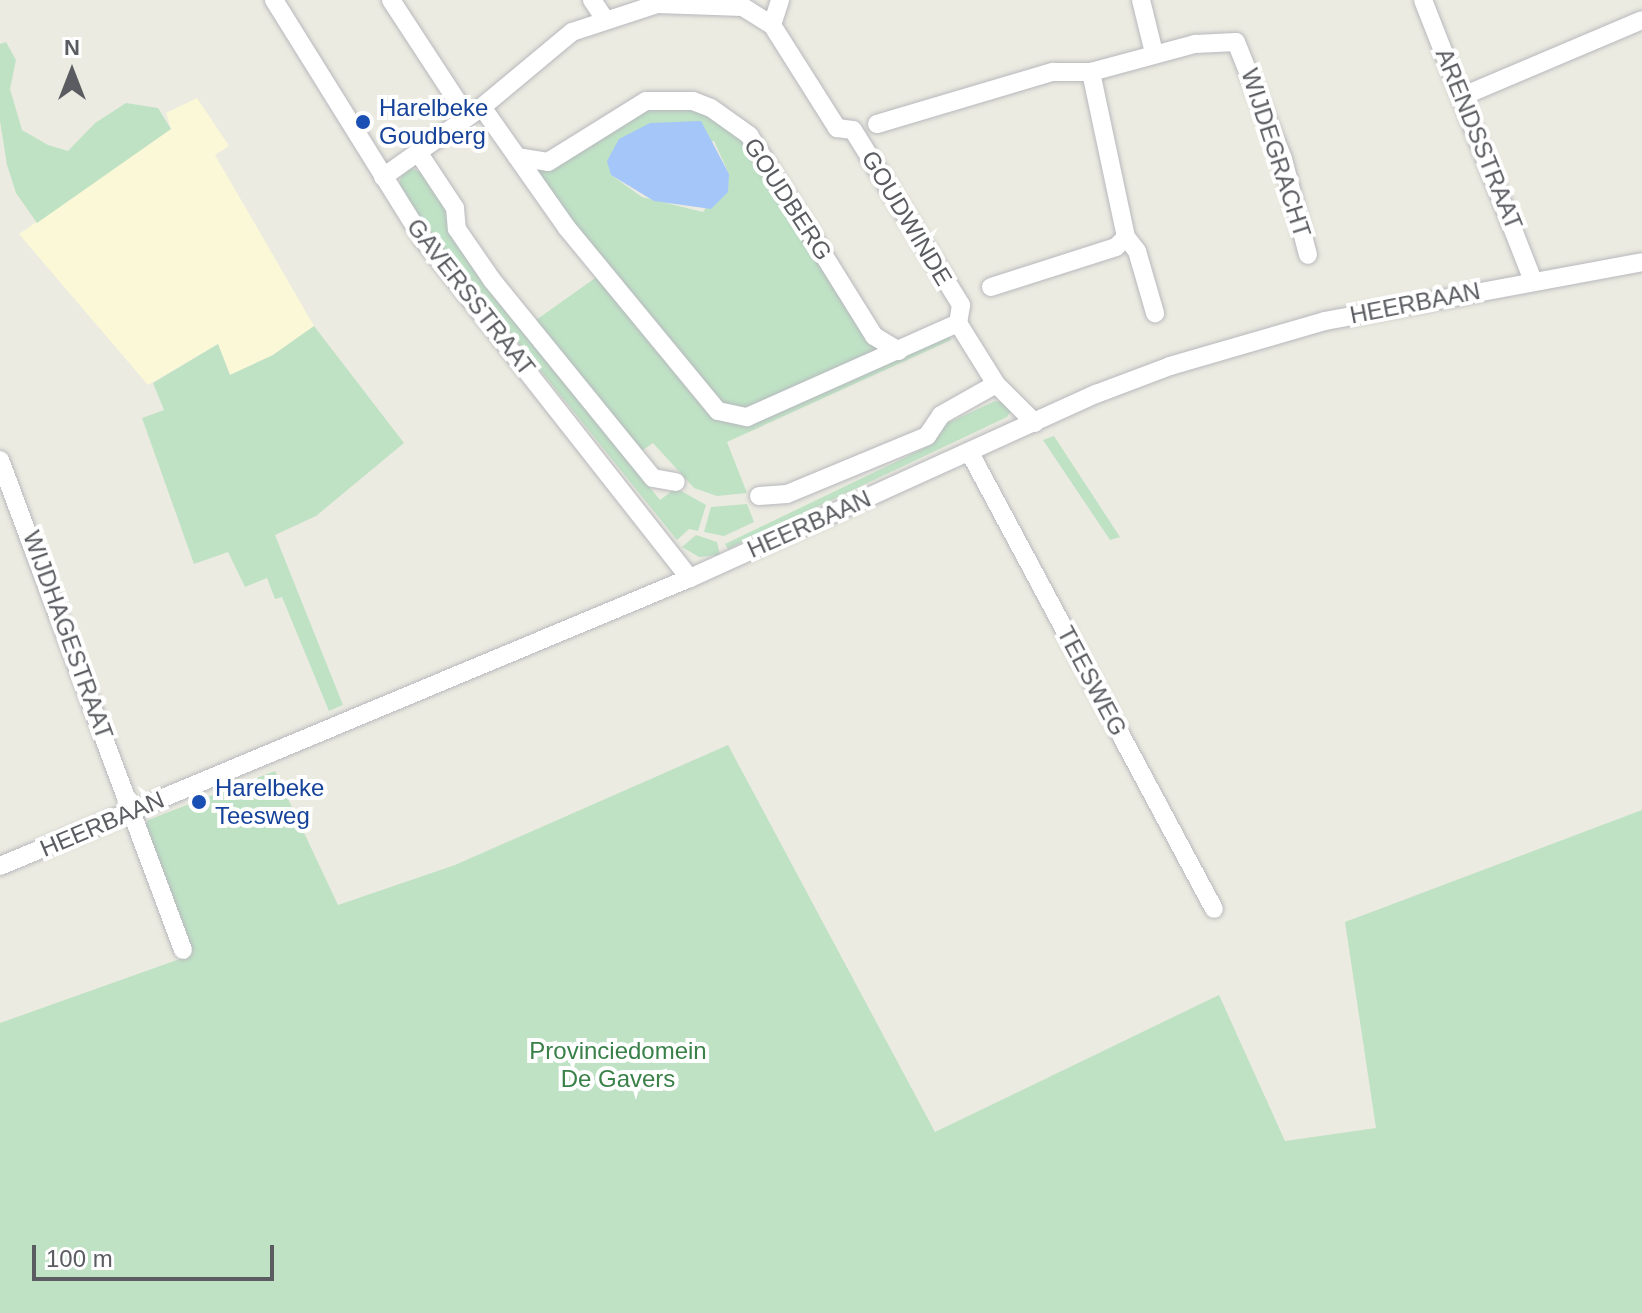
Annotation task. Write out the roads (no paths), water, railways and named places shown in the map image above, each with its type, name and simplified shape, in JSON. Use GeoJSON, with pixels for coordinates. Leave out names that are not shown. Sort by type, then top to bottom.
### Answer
{"type":"FeatureCollection","features":[{"type":"Feature","properties":{"kind":"street","name":"GAVERSSTRAAT"},"geometry":{"type":"LineString","coordinates":[[274,0],[422,238],[690,578]]}},
{"type":"Feature","properties":{"kind":"street"},"geometry":{"type":"LineString","coordinates":[[391,0],[474,112],[517,157],[567,228],[718,411],[747,417],[958,323]]}},
{"type":"Feature","properties":{"kind":"street"},"geometry":{"type":"LineString","coordinates":[[592,0],[604,18]]}},
{"type":"Feature","properties":{"kind":"street"},"geometry":{"type":"LineString","coordinates":[[772,25],[780,0]]}},
{"type":"Feature","properties":{"kind":"street"},"geometry":{"type":"LineString","coordinates":[[1141,0],[1154,53]]}},
{"type":"Feature","properties":{"kind":"street","name":"ARENDSSTRAAT"},"geometry":{"type":"LineString","coordinates":[[1423,0],[1533,280]]}},
{"type":"Feature","properties":{"kind":"street"},"geometry":{"type":"LineString","coordinates":[[383,177],[474,112],[550,48],[604,18],[657,4],[714,2]]}},
{"type":"Feature","properties":{"kind":"street","name":"GOUDWINDE"},"geometry":{"type":"LineString","coordinates":[[714,2],[743,7],[772,25],[837,128],[853,130],[961,305],[958,323],[996,384],[1035,423]]}},
{"type":"Feature","properties":{"kind":"street"},"geometry":{"type":"LineString","coordinates":[[1463,96],[1642,20]]}},
{"type":"Feature","properties":{"kind":"street","name":"WIJDEGRACHT"},"geometry":{"type":"LineString","coordinates":[[877,124],[1053,72],[1091,72],[1154,53],[1224,39],[1236,42],[1283,159],[1308,255]]}},
{"type":"Feature","properties":{"kind":"street"},"geometry":{"type":"LineString","coordinates":[[1091,72],[1126,237],[1137,251],[1155,313]]}},
{"type":"Feature","properties":{"kind":"street","name":"GOUDBERG"},"geometry":{"type":"LineString","coordinates":[[517,157],[548,162],[646,101],[693,101],[711,108],[749,135],[874,336],[899,351]]}},
{"type":"Feature","properties":{"kind":"street"},"geometry":{"type":"LineString","coordinates":[[418,152],[455,208],[457,229],[492,280],[653,478],[676,482]]}},
{"type":"Feature","properties":{"kind":"street"},"geometry":{"type":"LineString","coordinates":[[991,287],[1116,247],[1126,237]]}},
{"type":"Feature","properties":{"kind":"street","name":"HEERBAAN"},"geometry":{"type":"LineString","coordinates":[[0,866],[690,578],[1096,394],[1242,343],[1533,280],[1642,262]]}},
{"type":"Feature","properties":{"kind":"street"},"geometry":{"type":"LineString","coordinates":[[759,496],[787,494],[927,436],[941,415],[996,384]]}},
{"type":"Feature","properties":{"kind":"street","name":"TEESWEG"},"geometry":{"type":"LineString","coordinates":[[970,453],[1214,909]]}},
{"type":"Feature","properties":{"kind":"street","name":"WIJDHAGESTRAAT"},"geometry":{"type":"LineString","coordinates":[[0,460],[132,811]]}},
{"type":"Feature","properties":{"kind":"street"},"geometry":{"type":"LineString","coordinates":[[132,811],[183,950]]}},
{"type":"Feature","properties":{"kind":"water"},"geometry":{"type":"Polygon","coordinates":[[[701,121],[729,174],[728,192],[711,209],[654,201],[611,175],[607,161],[619,139],[650,123],[701,121]]]}},
{"type":"Feature","properties":{"kind":"place","name":"Harelbeke Goudberg"},"geometry":{"type":"Point","coordinates":[363,122]}},
{"type":"Feature","properties":{"kind":"place","name":"Harelbeke Teesweg"},"geometry":{"type":"Point","coordinates":[199,802]}},
{"type":"Feature","properties":{"kind":"park label","name":"Provinciedomein De Gavers"},"geometry":{"type":"Point","coordinates":[618,1065]}}]}
